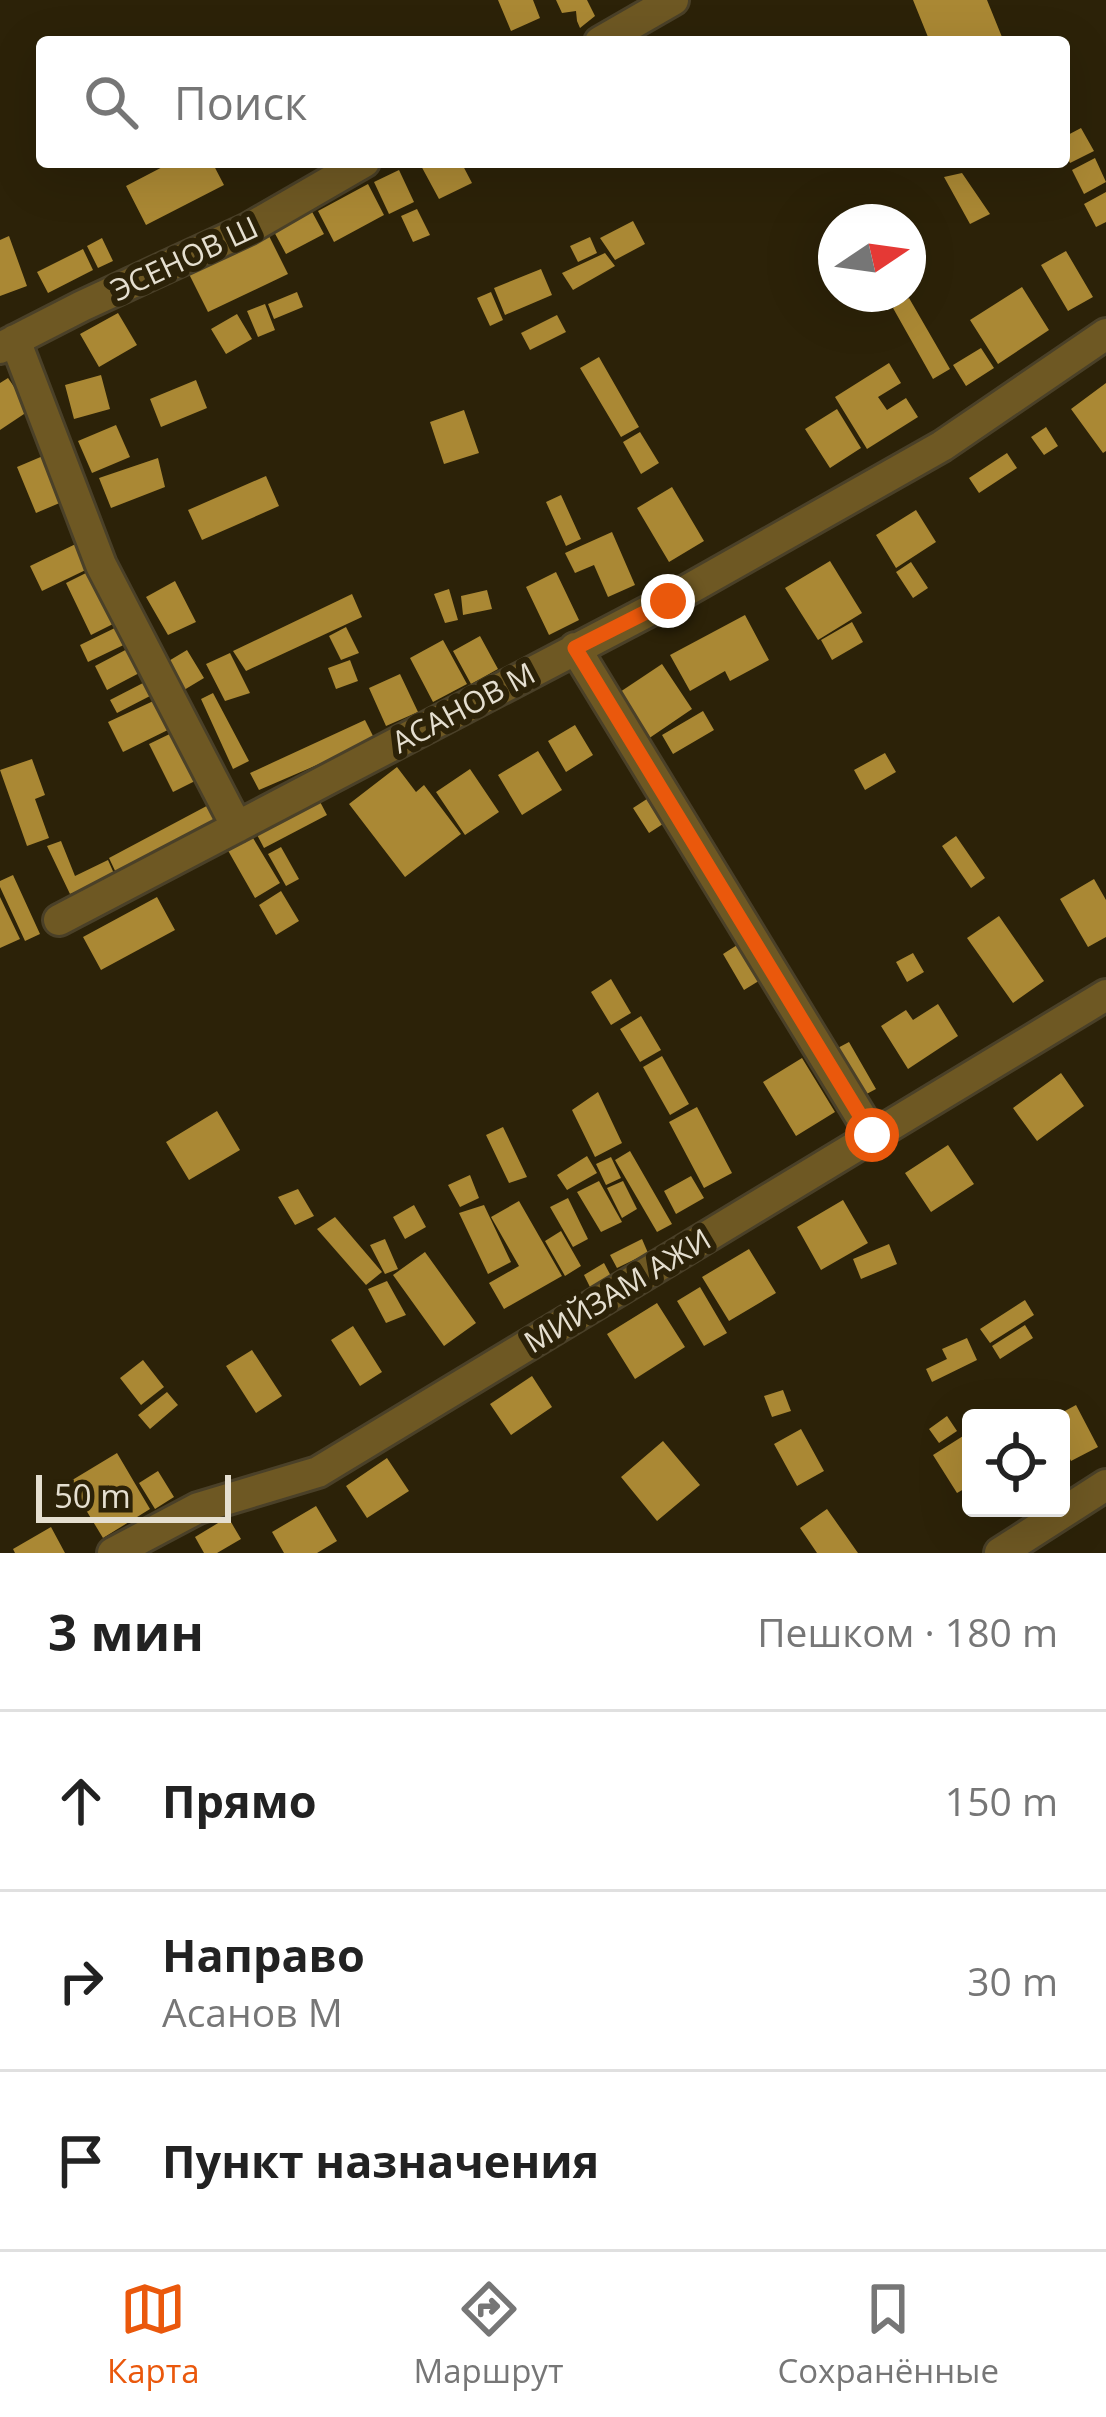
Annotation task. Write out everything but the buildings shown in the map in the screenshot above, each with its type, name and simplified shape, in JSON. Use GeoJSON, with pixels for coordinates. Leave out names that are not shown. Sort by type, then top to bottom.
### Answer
{"type":"FeatureCollection","features":[{"type":"Feature","properties":{"kind":"street"},"geometry":{"type":"LineString","coordinates":[[613,36],[673,0]]}},
{"type":"Feature","properties":{"kind":"street","name":"ЭСЕНОВ Ш"},"geometry":{"type":"LineString","coordinates":[[8,344],[248,229],[354,168]]}},
{"type":"Feature","properties":{"kind":"street","name":"АСАНОВ М"},"geometry":{"type":"LineString","coordinates":[[59,920],[668,601],[942,446],[1106,334]]}},
{"type":"Feature","properties":{"kind":"street"},"geometry":{"type":"LineString","coordinates":[[8,344],[101,565],[237,827]]}},
{"type":"Feature","properties":{"kind":"street"},"geometry":{"type":"LineString","coordinates":[[575,648],[872,1135]]}},
{"type":"Feature","properties":{"kind":"street","name":"МИЙЗАМ АЖИ"},"geometry":{"type":"LineString","coordinates":[[113,1553],[198,1508],[318,1472],[1106,995]]}},
{"type":"Feature","properties":{"kind":"street"},"geometry":{"type":"LineString","coordinates":[[1000,1553],[1106,1485]]}},
{"type":"Feature","properties":{"kind":"route"},"geometry":{"type":"LineString","coordinates":[[668,601],[575,648],[872,1135]]}}]}
